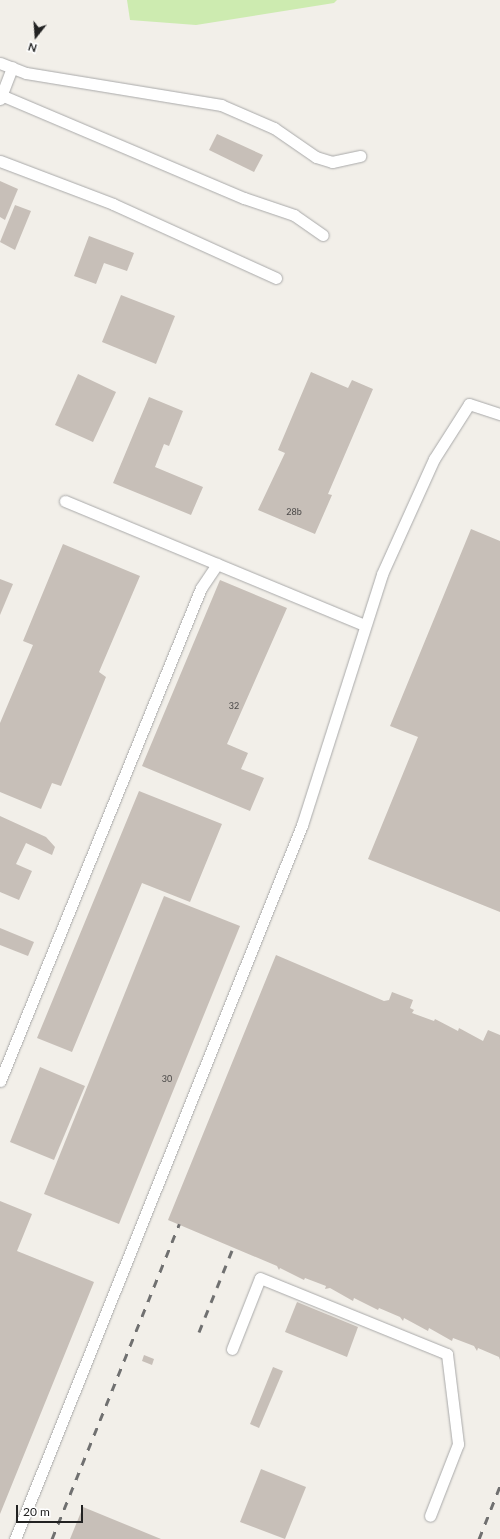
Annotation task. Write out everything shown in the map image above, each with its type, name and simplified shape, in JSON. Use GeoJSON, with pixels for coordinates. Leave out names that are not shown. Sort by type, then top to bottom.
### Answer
{"type":"FeatureCollection","features":[{"type":"Feature","properties":{"kind":"lane"},"geometry":{"type":"LineString","coordinates":[[0,63],[26,73],[221,105],[274,128],[316,157],[332,162],[360,156]]}},
{"type":"Feature","properties":{"kind":"lane"},"geometry":{"type":"LineString","coordinates":[[12,67],[1,97],[244,198],[294,215],[323,235]]}},
{"type":"Feature","properties":{"kind":"lane"},"geometry":{"type":"LineString","coordinates":[[0,161],[120,207],[276,278]]}},
{"type":"Feature","properties":{"kind":"lane"},"geometry":{"type":"LineString","coordinates":[[15,1539],[302,825],[364,625],[382,574],[434,459],[469,404],[500,414]]}},
{"type":"Feature","properties":{"kind":"lane"},"geometry":{"type":"LineString","coordinates":[[65,501],[364,625]]}},
{"type":"Feature","properties":{"kind":"lane"},"geometry":{"type":"LineString","coordinates":[[0,1080],[201,588],[217,564]]}},
{"type":"Feature","properties":{"kind":"lane"},"geometry":{"type":"LineString","coordinates":[[232,1349],[260,1278],[447,1354],[458,1444],[430,1516]]}},
{"type":"Feature","properties":{"kind":"green space"},"geometry":{"type":"Polygon","coordinates":[[[127,0],[337,0],[334,3],[196,25],[130,20],[127,0]]]}},
{"type":"Feature","properties":{"kind":"building"},"geometry":{"type":"Polygon","coordinates":[[[217,134],[263,155],[254,172],[209,150],[217,134]]]}},
{"type":"Feature","properties":{"kind":"building"},"geometry":{"type":"Polygon","coordinates":[[[0,181],[18,189],[5,220],[0,217],[0,181]]]}},
{"type":"Feature","properties":{"kind":"building"},"geometry":{"type":"Polygon","coordinates":[[[15,205],[31,211],[15,250],[0,242],[15,205]]]}},
{"type":"Feature","properties":{"kind":"building"},"geometry":{"type":"Polygon","coordinates":[[[89,236],[134,253],[127,271],[104,263],[96,284],[74,276],[89,236]]]}},
{"type":"Feature","properties":{"kind":"building"},"geometry":{"type":"Polygon","coordinates":[[[121,295],[175,316],[156,364],[102,342],[121,295]]]}},
{"type":"Feature","properties":{"kind":"building"},"geometry":{"type":"Polygon","coordinates":[[[311,372],[348,388],[352,380],[373,389],[328,494],[332,495],[315,534],[258,510],[285,453],[278,450],[311,372]]]}},
{"type":"Feature","properties":{"kind":"building"},"geometry":{"type":"Polygon","coordinates":[[[78,374],[116,392],[93,442],[55,425],[78,374]]]}},
{"type":"Feature","properties":{"kind":"building"},"geometry":{"type":"Polygon","coordinates":[[[149,397],[183,411],[169,446],[164,444],[155,467],[203,487],[191,515],[113,483],[149,397]]]}},
{"type":"Feature","properties":{"kind":"building"},"geometry":{"type":"Polygon","coordinates":[[[471,529],[500,541],[500,912],[368,859],[418,737],[390,726],[471,529]]]}},
{"type":"Feature","properties":{"kind":"building"},"geometry":{"type":"Polygon","coordinates":[[[63,544],[140,576],[99,672],[106,677],[61,786],[52,783],[41,809],[0,792],[0,723],[33,645],[23,641],[63,544]]]}},
{"type":"Feature","properties":{"kind":"building"},"geometry":{"type":"Polygon","coordinates":[[[0,579],[13,584],[0,615],[0,579]]]}},
{"type":"Feature","properties":{"kind":"building"},"geometry":{"type":"Polygon","coordinates":[[[220,580],[287,608],[227,744],[248,753],[241,769],[264,778],[250,811],[142,766],[220,580]]]}},
{"type":"Feature","properties":{"kind":"building"},"geometry":{"type":"Polygon","coordinates":[[[139,791],[222,824],[190,902],[142,883],[72,1052],[37,1038],[139,791]]]}},
{"type":"Feature","properties":{"kind":"building"},"geometry":{"type":"Polygon","coordinates":[[[0,816],[46,837],[55,847],[52,855],[26,843],[16,864],[32,871],[19,900],[0,892],[0,816]]]}},
{"type":"Feature","properties":{"kind":"building"},"geometry":{"type":"Polygon","coordinates":[[[164,896],[240,926],[119,1224],[44,1194],[164,896]]]}},
{"type":"Feature","properties":{"kind":"building"},"geometry":{"type":"Polygon","coordinates":[[[0,928],[34,942],[28,956],[0,945],[0,928]]]}},
{"type":"Feature","properties":{"kind":"building"},"geometry":{"type":"Polygon","coordinates":[[[276,955],[384,1001],[389,1000],[392,992],[413,1000],[410,1008],[414,1010],[412,1013],[434,1021],[435,1019],[458,1031],[459,1028],[483,1041],[488,1030],[500,1035],[500,1360],[499,1357],[478,1348],[477,1351],[474,1346],[453,1338],[452,1341],[429,1328],[428,1331],[404,1318],[403,1321],[400,1317],[379,1308],[378,1310],[354,1298],[353,1301],[330,1288],[325,1289],[326,1286],[305,1278],[304,1280],[280,1268],[279,1270],[277,1266],[168,1220],[276,955]]]}},
{"type":"Feature","properties":{"kind":"building"},"geometry":{"type":"Polygon","coordinates":[[[40,1067],[85,1086],[54,1160],[10,1142],[40,1067]]]}},
{"type":"Feature","properties":{"kind":"building"},"geometry":{"type":"Polygon","coordinates":[[[0,1201],[32,1214],[17,1251],[94,1282],[0,1514],[0,1201]]]}},
{"type":"Feature","properties":{"kind":"building"},"geometry":{"type":"Polygon","coordinates":[[[297,1302],[358,1327],[347,1357],[285,1332],[297,1302]]]}},
{"type":"Feature","properties":{"kind":"building"},"geometry":{"type":"Polygon","coordinates":[[[144,1355],[154,1359],[152,1365],[142,1361],[144,1355]]]}},
{"type":"Feature","properties":{"kind":"building"},"geometry":{"type":"Polygon","coordinates":[[[273,1367],[283,1371],[259,1428],[250,1424],[273,1367]]]}},
{"type":"Feature","properties":{"kind":"building"},"geometry":{"type":"Polygon","coordinates":[[[261,1469],[306,1487],[285,1539],[240,1522],[261,1469]]]}},
{"type":"Feature","properties":{"kind":"building"},"geometry":{"type":"Polygon","coordinates":[[[83,1507],[161,1539],[70,1539],[83,1507]]]}},
{"type":"Feature","properties":{"kind":"railway"},"geometry":{"type":"LineString","coordinates":[[52,1539],[179,1224]]}},
{"type":"Feature","properties":{"kind":"railway"},"geometry":{"type":"LineString","coordinates":[[199,1332],[233,1248]]}},
{"type":"Feature","properties":{"kind":"railway"},"geometry":{"type":"LineString","coordinates":[[479,1539],[500,1486]]}}]}
